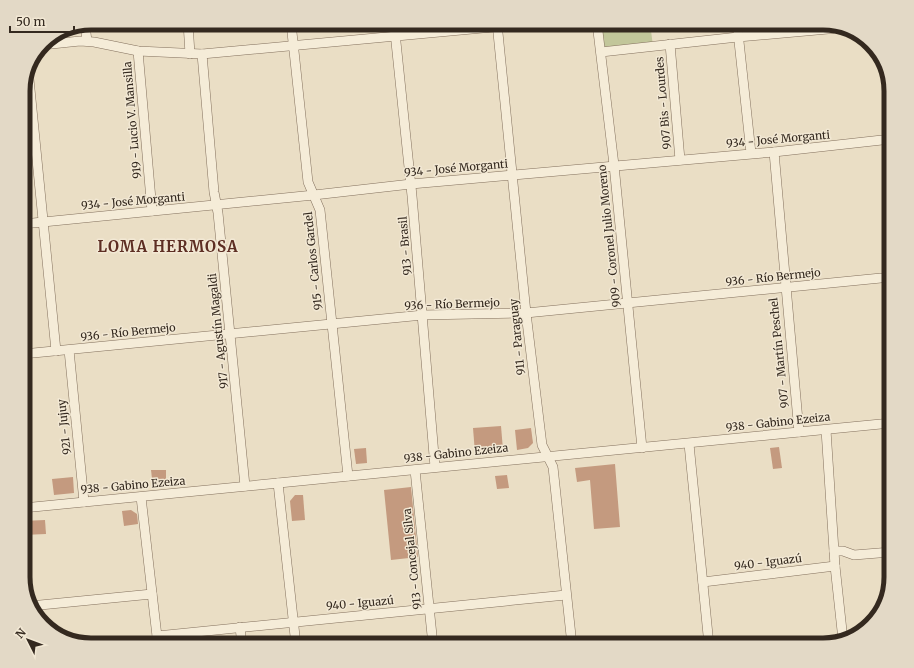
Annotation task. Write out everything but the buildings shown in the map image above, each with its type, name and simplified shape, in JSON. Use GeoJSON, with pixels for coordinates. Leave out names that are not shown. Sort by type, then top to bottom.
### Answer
{"type":"FeatureCollection","features":[{"type":"Feature","properties":{"kind":"street"},"geometry":{"type":"LineString","coordinates":[[86,30],[87,41]]}},
{"type":"Feature","properties":{"kind":"street"},"geometry":{"type":"LineString","coordinates":[[188,30],[190,54]]}},
{"type":"Feature","properties":{"kind":"street","name":"915 - Carlos Gardel"},"geometry":{"type":"LineString","coordinates":[[292,30],[308,182],[320,210],[348,476]]}},
{"type":"Feature","properties":{"kind":"street","name":"913 - Brasil"},"geometry":{"type":"LineString","coordinates":[[394,30],[423,315],[435,467]]}},
{"type":"Feature","properties":{"kind":"street"},"geometry":{"type":"LineString","coordinates":[[52,44],[87,41],[138,51],[202,54],[395,37],[454,30]]}},
{"type":"Feature","properties":{"kind":"street","name":"911 - Paraguay"},"geometry":{"type":"LineString","coordinates":[[498,30],[526,313],[542,445],[553,467],[571,638]]}},
{"type":"Feature","properties":{"kind":"street","name":"909 - Coronel Julio Moreno"},"geometry":{"type":"LineString","coordinates":[[598,30],[614,165],[642,448]]}},
{"type":"Feature","properties":{"kind":"street"},"geometry":{"type":"LineString","coordinates":[[738,30],[751,153]]}},
{"type":"Feature","properties":{"kind":"street"},"geometry":{"type":"LineString","coordinates":[[601,52],[817,30]]}},
{"type":"Feature","properties":{"kind":"street","name":"907 Bis - Lourdes"},"geometry":{"type":"LineString","coordinates":[[670,44],[680,160]]}},
{"type":"Feature","properties":{"kind":"street","name":"919 - Lucio V. Mansilla"},"geometry":{"type":"LineString","coordinates":[[138,51],[152,211]]}},
{"type":"Feature","properties":{"kind":"street","name":"917 - Agustín Magaldi"},"geometry":{"type":"LineString","coordinates":[[202,54],[214,192],[217,205],[245,486]]}},
{"type":"Feature","properties":{"kind":"street"},"geometry":{"type":"LineString","coordinates":[[30,89],[56,351]]}},
{"type":"Feature","properties":{"kind":"street","name":"934 - José Morganti"},"geometry":{"type":"LineString","coordinates":[[30,223],[410,184],[774,152],[884,140]]}},
{"type":"Feature","properties":{"kind":"street","name":"907 - Martín Peschel"},"geometry":{"type":"LineString","coordinates":[[774,152],[799,432]]}},
{"type":"Feature","properties":{"kind":"street","name":"936 - Río Bermejo"},"geometry":{"type":"LineString","coordinates":[[30,353],[423,315],[526,313],[881,278]]}},
{"type":"Feature","properties":{"kind":"street","name":"921 - Jujuy"},"geometry":{"type":"LineString","coordinates":[[69,350],[84,502]]}},
{"type":"Feature","properties":{"kind":"street","name":"938 - Gabino Ezeiza"},"geometry":{"type":"LineString","coordinates":[[30,507],[884,424]]}},
{"type":"Feature","properties":{"kind":"street"},"geometry":{"type":"LineString","coordinates":[[826,430],[835,566],[842,635]]}},
{"type":"Feature","properties":{"kind":"street"},"geometry":{"type":"LineString","coordinates":[[689,444],[708,638]]}},
{"type":"Feature","properties":{"kind":"street","name":"913 - Concejal Silva"},"geometry":{"type":"LineString","coordinates":[[415,470],[432,638]]}},
{"type":"Feature","properties":{"kind":"street"},"geometry":{"type":"LineString","coordinates":[[278,483],[295,638]]}},
{"type":"Feature","properties":{"kind":"street"},"geometry":{"type":"LineString","coordinates":[[141,497],[158,638]]}},
{"type":"Feature","properties":{"kind":"street"},"geometry":{"type":"LineString","coordinates":[[834,551],[843,551],[854,555],[884,553]]}},
{"type":"Feature","properties":{"kind":"street","name":"940 - Iguazú"},"geometry":{"type":"LineString","coordinates":[[703,582],[835,566]]}},
{"type":"Feature","properties":{"kind":"street"},"geometry":{"type":"LineString","coordinates":[[37,605],[152,594]]}},
{"type":"Feature","properties":{"kind":"street","name":"940 - Iguazú"},"geometry":{"type":"LineString","coordinates":[[171,638],[240,627],[294,621],[566,595]]}},
{"type":"Feature","properties":{"kind":"street"},"geometry":{"type":"LineString","coordinates":[[240,627],[241,638]]}},
{"type":"Feature","properties":{"kind":"green space"},"geometry":{"type":"Polygon","coordinates":[[[599,30],[651,30],[653,46],[601,52],[599,30]]]}},
{"type":"Feature","properties":{"kind":"district","name":"LOMA HERMOSA"},"geometry":{"type":"Point","coordinates":[168,247]}}]}
